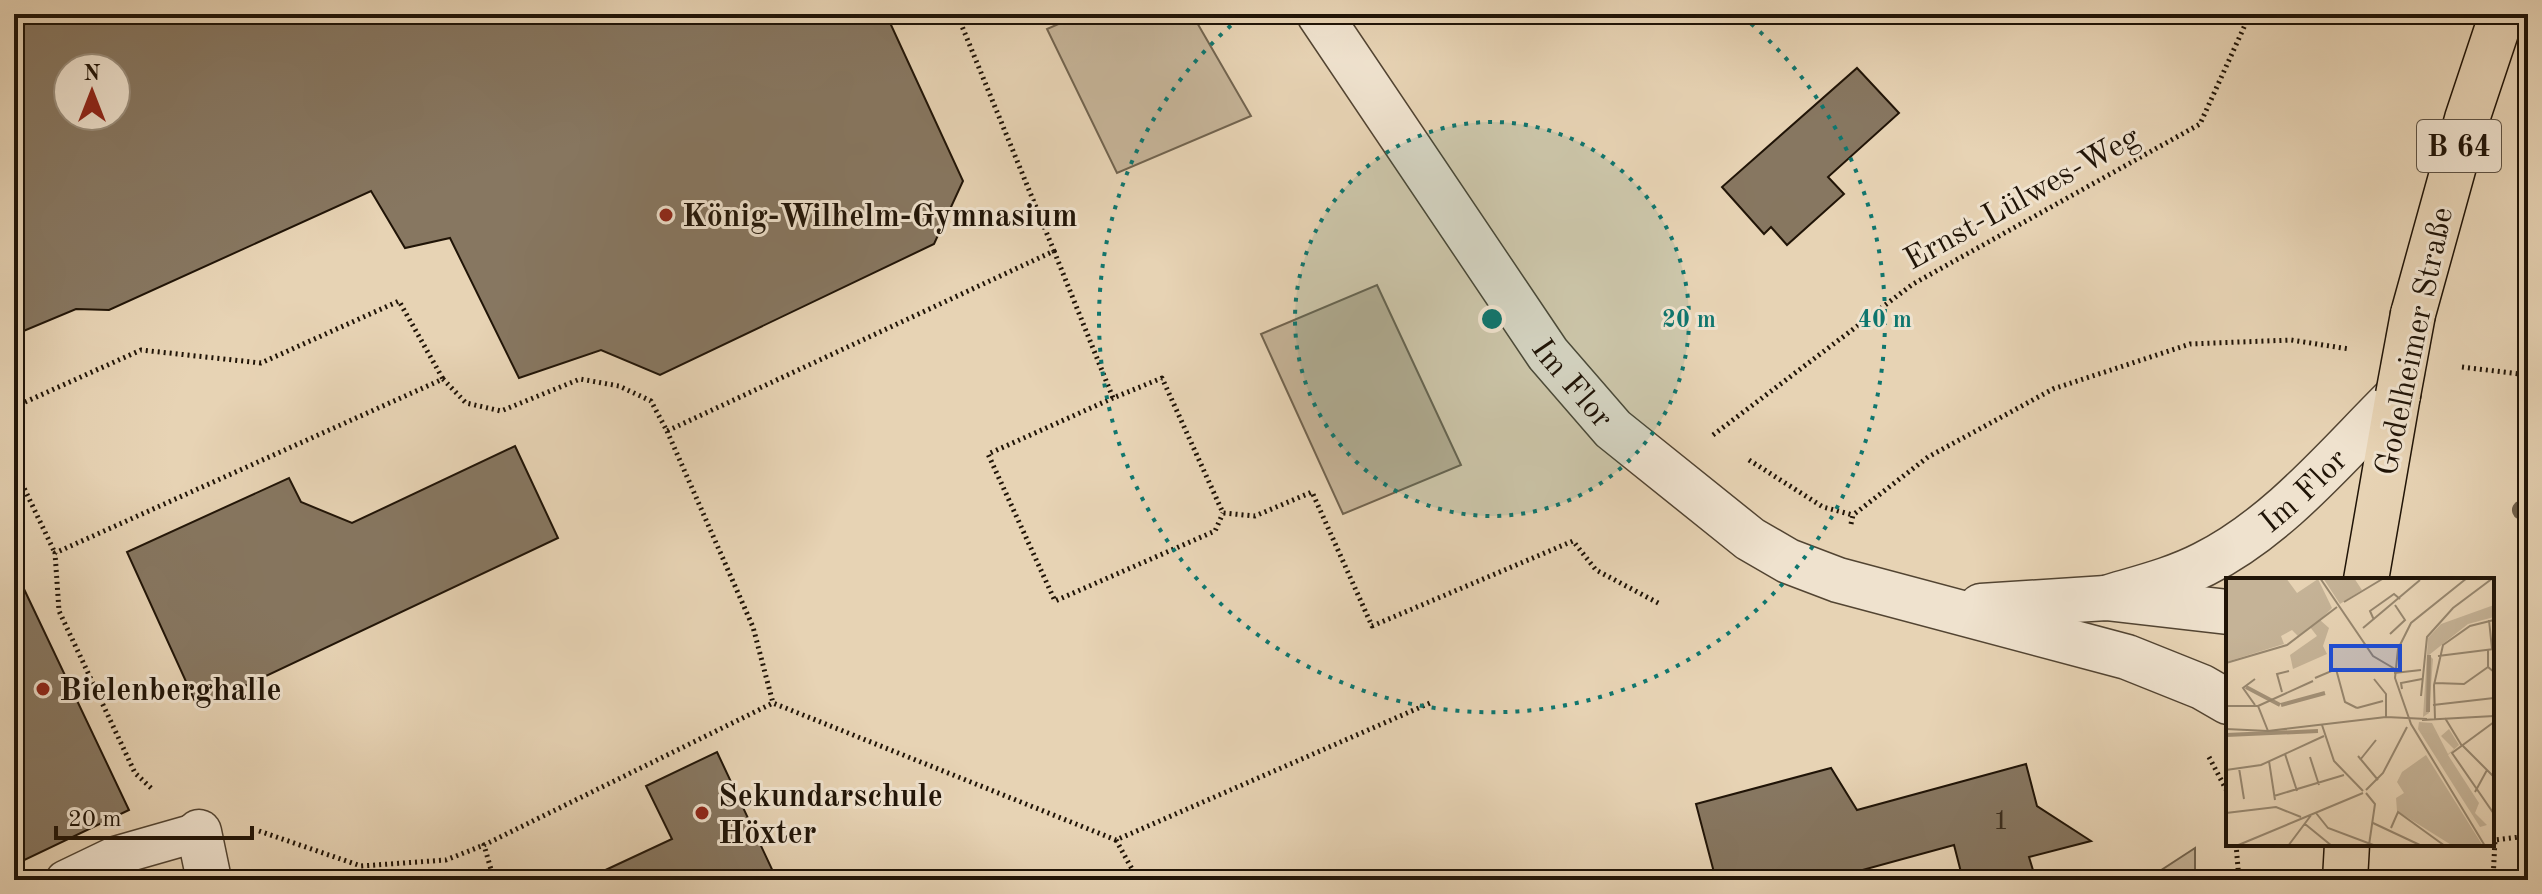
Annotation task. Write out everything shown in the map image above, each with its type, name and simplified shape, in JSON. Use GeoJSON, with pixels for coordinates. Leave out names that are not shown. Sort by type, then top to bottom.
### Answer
{"type":"FeatureCollection","features":[{"type":"Feature","properties":{"kind":"main road","name":"Godelheimer Straße"},"geometry":{"type":"LineString","coordinates":[[2366,578],[2413,314],[2467,119],[2502,14]]}},
{"type":"Feature","properties":{"kind":"main road"},"geometry":{"type":"LineString","coordinates":[[2345,880],[2347,846]]}},
{"type":"Feature","properties":{"kind":"street","name":"Im Flor"},"geometry":{"type":"LineString","coordinates":[[1319,14],[1548,354],[1613,429],[1750,539],[1788,561],[1838,580],[2127,657],[2202,687],[2226,701]]}},
{"type":"Feature","properties":{"kind":"street","name":"Im Flor"},"geometry":{"type":"LineString","coordinates":[[2106,598],[2184,574],[2229,550],[2295,496],[2398,395]]}},
{"type":"Feature","properties":{"kind":"street","name":"Im Flor"},"geometry":{"type":"LineString","coordinates":[[1947,608],[2106,598],[2226,612]]}},
{"type":"Feature","properties":{"kind":"street"},"geometry":{"type":"LineString","coordinates":[[199,832],[209,880]]}},
{"type":"Feature","properties":{"kind":"lane"},"geometry":{"type":"LineString","coordinates":[[65,880],[115,856],[199,832]]}},
{"type":"Feature","properties":{"kind":"path"},"geometry":{"type":"LineString","coordinates":[[957,14],[1113,398]]}},
{"type":"Feature","properties":{"kind":"path","name":"Ernst-Lülwes-Weg"},"geometry":{"type":"LineString","coordinates":[[1724,444],[1711,436],[1913,284],[2200,124],[2250,14]]}},
{"type":"Feature","properties":{"kind":"path"},"geometry":{"type":"LineString","coordinates":[[667,431],[1054,251]]}},
{"type":"Feature","properties":{"kind":"path"},"geometry":{"type":"LineString","coordinates":[[14,407],[141,350],[261,363],[399,301],[443,379],[466,403],[501,411],[580,379],[619,386],[651,401],[667,431],[753,627],[773,703]]}},
{"type":"Feature","properties":{"kind":"path"},"geometry":{"type":"LineString","coordinates":[[1838,580],[1853,515],[1928,457],[2053,389],[2190,344],[2291,340]]}},
{"type":"Feature","properties":{"kind":"path"},"geometry":{"type":"LineString","coordinates":[[1162,378],[1223,513],[1215,531],[1055,601],[988,454],[1113,398],[1162,378]]}},
{"type":"Feature","properties":{"kind":"path"},"geometry":{"type":"LineString","coordinates":[[55,553],[443,379]]}},
{"type":"Feature","properties":{"kind":"path"},"geometry":{"type":"LineString","coordinates":[[1736,452],[1823,507],[1853,515]]}},
{"type":"Feature","properties":{"kind":"path"},"geometry":{"type":"LineString","coordinates":[[14,467],[55,553],[59,611],[135,773],[199,832]]}},
{"type":"Feature","properties":{"kind":"path"},"geometry":{"type":"LineString","coordinates":[[1223,513],[1255,516],[1312,492],[1372,626],[1573,541],[1596,570],[1660,604]]}},
{"type":"Feature","properties":{"kind":"path"},"geometry":{"type":"LineString","coordinates":[[244,826],[361,866],[446,860],[484,845],[773,703],[1116,840],[1138,880]]}},
{"type":"Feature","properties":{"kind":"path"},"geometry":{"type":"LineString","coordinates":[[1116,840],[1430,703]]}},
{"type":"Feature","properties":{"kind":"path"},"geometry":{"type":"LineString","coordinates":[[2493,880],[2495,840],[2528,836]]}},
{"type":"Feature","properties":{"kind":"path"},"geometry":{"type":"LineString","coordinates":[[484,845],[494,880]]}},
{"type":"Feature","properties":{"kind":"path"},"geometry":{"type":"LineString","coordinates":[[2236,846],[2239,880]]}},
{"type":"Feature","properties":{"kind":"shaded area"},"geometry":{"type":"Polygon","coordinates":[[[1081,14],[1192,14],[1251,116],[1117,173],[1047,29],[1081,14]]]}},
{"type":"Feature","properties":{"kind":"shaded area"},"geometry":{"type":"Polygon","coordinates":[[[1377,285],[1461,465],[1343,514],[1261,334],[1377,285]]]}},
{"type":"Feature","properties":{"kind":"shaded area"},"geometry":{"type":"Polygon","coordinates":[[[2195,848],[2195,880],[2146,880],[2195,848]]]}},
{"type":"Feature","properties":{"kind":"building","name":"König-Wilhelm-Gymnasium"},"geometry":{"type":"Polygon","coordinates":[[[48,14],[886,14],[963,181],[934,244],[660,375],[601,350],[519,378],[450,238],[405,248],[371,191],[109,310],[76,309],[14,335],[14,29],[48,14]]]}},
{"type":"Feature","properties":{"kind":"building"},"geometry":{"type":"Polygon","coordinates":[[[1857,68],[1899,113],[1828,177],[1844,194],[1787,245],[1771,227],[1764,234],[1722,187],[1857,68]]]}},
{"type":"Feature","properties":{"kind":"building"},"geometry":{"type":"Polygon","coordinates":[[[515,446],[558,538],[198,708],[127,552],[289,478],[301,502],[352,523],[515,446]]]}},
{"type":"Feature","properties":{"kind":"building","name":"Bielenberghalle"},"geometry":{"type":"Polygon","coordinates":[[[14,568],[129,810],[14,865],[14,568]]]}},
{"type":"Feature","properties":{"kind":"building","name":"Sekundarschule Höxter"},"geometry":{"type":"Polygon","coordinates":[[[717,752],[777,880],[584,880],[672,839],[646,786],[717,752]]]}},
{"type":"Feature","properties":{"kind":"building"},"geometry":{"type":"Polygon","coordinates":[[[2026,764],[2037,806],[2091,841],[2029,857],[2036,880],[1963,880],[1954,845],[1826,880],[1716,880],[1696,804],[1831,768],[1857,810],[2026,764]]]}},
{"type":"Feature","properties":{"kind":"waterway"},"geometry":{"type":"LineString","coordinates":[[2522,510],[2528,508]]}},
{"type":"Feature","properties":{"kind":"place","name":"König-Wilhelm-Gymnasium"},"geometry":{"type":"Point","coordinates":[666,215]}},
{"type":"Feature","properties":{"kind":"place","name":"Bielenberghalle"},"geometry":{"type":"Point","coordinates":[43,689]}},
{"type":"Feature","properties":{"kind":"place","name":"Sekundarschule Höxter"},"geometry":{"type":"Point","coordinates":[702,813]}}]}
